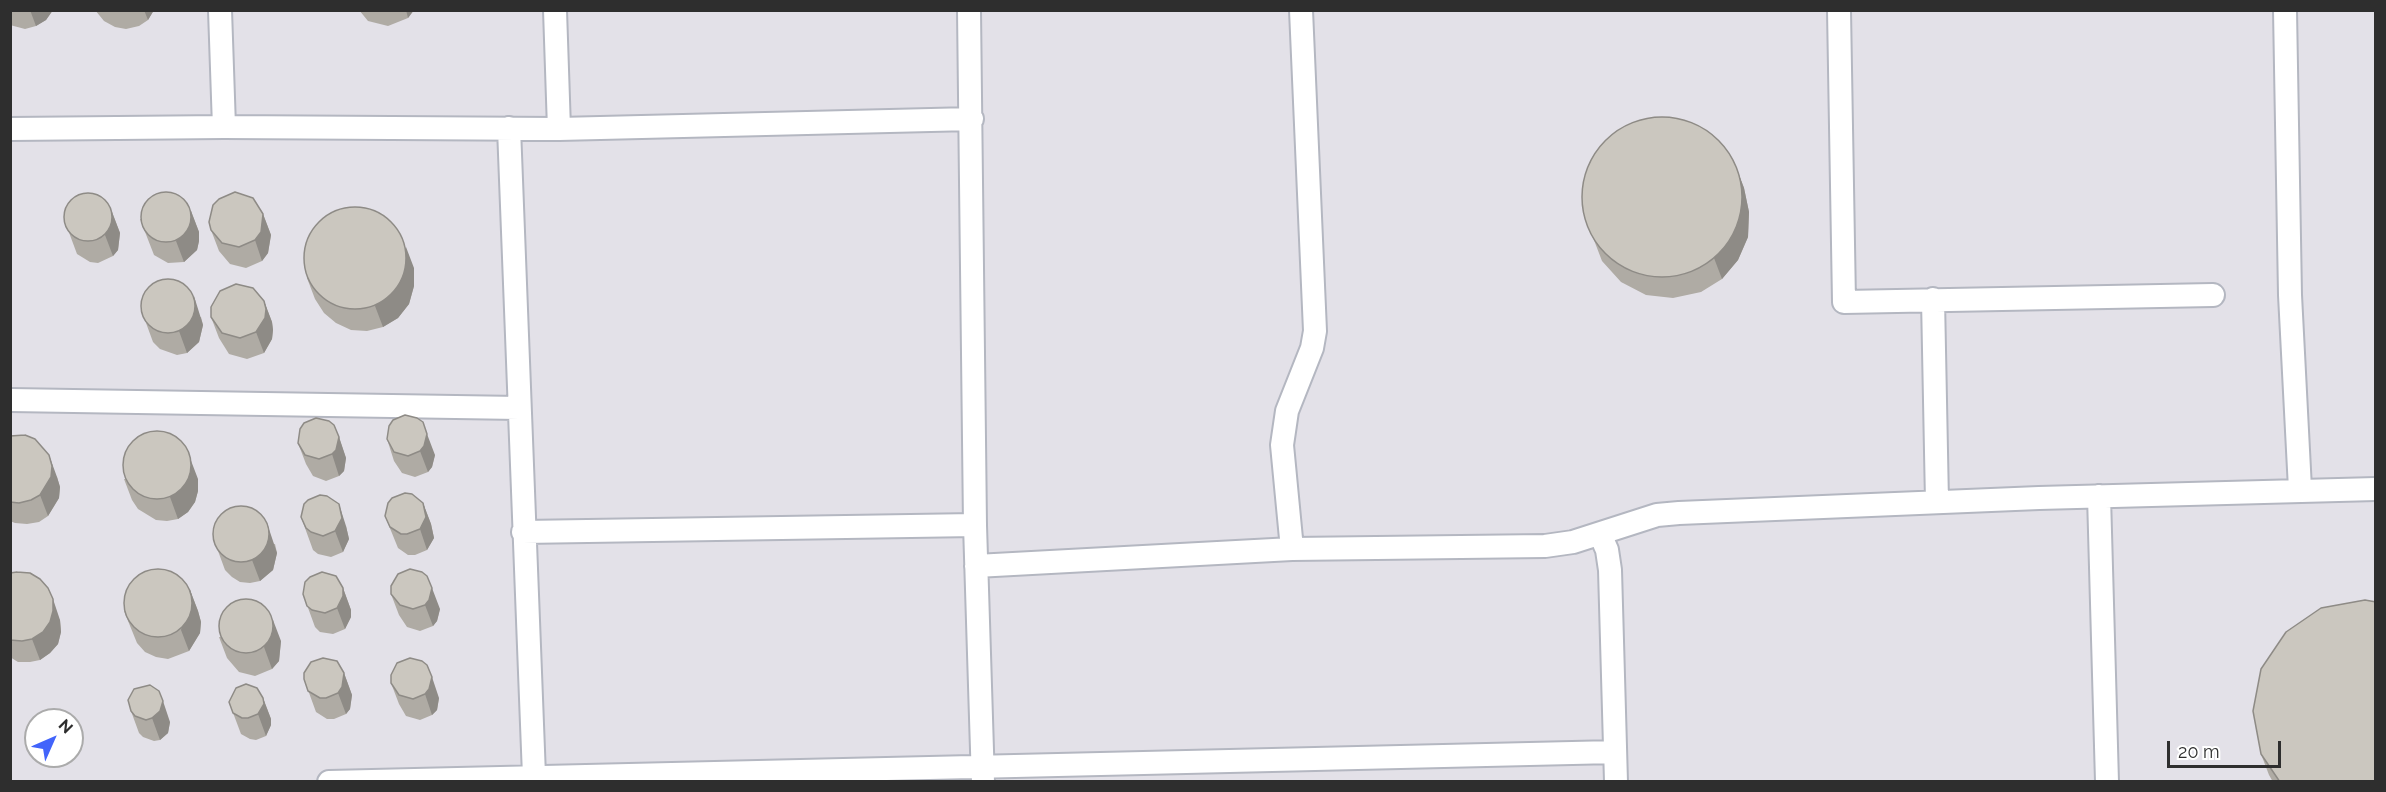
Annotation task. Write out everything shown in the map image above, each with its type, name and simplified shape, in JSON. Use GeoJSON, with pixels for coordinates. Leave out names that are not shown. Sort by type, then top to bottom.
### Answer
{"type":"FeatureCollection","features":[{"type":"Feature","properties":{"kind":"lane"},"geometry":{"type":"LineString","coordinates":[[220,10],[224,127]]}},
{"type":"Feature","properties":{"kind":"lane"},"geometry":{"type":"LineString","coordinates":[[555,10],[559,129]]}},
{"type":"Feature","properties":{"kind":"lane"},"geometry":{"type":"LineString","coordinates":[[969,10],[975,525],[983,774]]}},
{"type":"Feature","properties":{"kind":"lane"},"geometry":{"type":"LineString","coordinates":[[1292,549],[1282,446],[1287,411],[1312,348],[1315,331],[1301,10]]}},
{"type":"Feature","properties":{"kind":"lane"},"geometry":{"type":"LineString","coordinates":[[1839,10],[1844,302],[2213,296]]}},
{"type":"Feature","properties":{"kind":"lane"},"geometry":{"type":"LineString","coordinates":[[2285,10],[2290,295],[2300,489]]}},
{"type":"Feature","properties":{"kind":"lane"},"geometry":{"type":"LineString","coordinates":[[10,129],[224,127],[559,129],[972,119]]}},
{"type":"Feature","properties":{"kind":"lane"},"geometry":{"type":"LineString","coordinates":[[508,128],[534,776]]}},
{"type":"Feature","properties":{"kind":"lane"},"geometry":{"type":"LineString","coordinates":[[1932,299],[1937,502]]}},
{"type":"Feature","properties":{"kind":"lane"},"geometry":{"type":"LineString","coordinates":[[10,400],[519,408]]}},
{"type":"Feature","properties":{"kind":"lane"},"geometry":{"type":"LineString","coordinates":[[976,566],[1292,549],[1545,546],[1573,542],[1657,515],[1679,513],[2300,489],[2376,489]]}},
{"type":"Feature","properties":{"kind":"lane"},"geometry":{"type":"LineString","coordinates":[[2099,496],[2107,782]]}},
{"type":"Feature","properties":{"kind":"lane"},"geometry":{"type":"LineString","coordinates":[[524,532],[975,525]]}},
{"type":"Feature","properties":{"kind":"lane"},"geometry":{"type":"LineString","coordinates":[[1600,534],[1607,550],[1610,570],[1616,782]]}},
{"type":"Feature","properties":{"kind":"lane"},"geometry":{"type":"LineString","coordinates":[[329,782],[534,776],[983,774],[1615,752]]}},
{"type":"Feature","properties":{"kind":"shaded area"},"geometry":{"type":"Polygon","coordinates":[[[10,11],[2375,11],[2375,781],[11,781],[10,11]]]}},
{"type":"Feature","properties":{"kind":"building"},"geometry":{"type":"Polygon","coordinates":[[[1662,117],[1692,124],[1706,131],[1718,141],[1728,153],[1735,167],[1742,197],[1735,227],[1728,241],[1718,253],[1706,263],[1692,270],[1662,277],[1632,270],[1618,263],[1606,253],[1596,241],[1589,227],[1582,197],[1589,167],[1596,153],[1606,141],[1618,131],[1632,124],[1662,117]]]}},
{"type":"Feature","properties":{"kind":"building"},"geometry":{"type":"Polygon","coordinates":[[[161,192],[171,192],[184,199],[191,212],[191,222],[184,235],[171,242],[161,242],[152,238],[145,231],[141,222],[141,212],[145,203],[152,196],[161,192]]]}},
{"type":"Feature","properties":{"kind":"building"},"geometry":{"type":"Polygon","coordinates":[[[235,192],[253,198],[263,214],[261,232],[255,240],[239,247],[222,243],[211,230],[209,222],[213,205],[219,199],[235,192]]]}},
{"type":"Feature","properties":{"kind":"building"},"geometry":{"type":"Polygon","coordinates":[[[88,193],[105,200],[112,217],[105,234],[88,241],[71,234],[64,217],[71,200],[88,193]]]}},
{"type":"Feature","properties":{"kind":"building"},"geometry":{"type":"Polygon","coordinates":[[[355,207],[375,211],[391,222],[402,238],[406,258],[402,278],[391,294],[375,305],[355,309],[335,305],[319,294],[308,278],[304,258],[308,238],[319,222],[335,211],[355,207]]]}},
{"type":"Feature","properties":{"kind":"building"},"geometry":{"type":"Polygon","coordinates":[[[168,279],[187,287],[195,306],[187,325],[168,333],[149,325],[141,306],[149,287],[168,279]]]}},
{"type":"Feature","properties":{"kind":"building"},"geometry":{"type":"Polygon","coordinates":[[[236,284],[253,288],[264,301],[266,309],[265,318],[256,332],[240,338],[222,333],[211,317],[211,307],[220,291],[236,284]]]}},
{"type":"Feature","properties":{"kind":"building"},"geometry":{"type":"Polygon","coordinates":[[[405,415],[423,422],[427,434],[420,451],[408,456],[394,452],[387,439],[389,426],[393,420],[405,415]]]}},
{"type":"Feature","properties":{"kind":"building"},"geometry":{"type":"Polygon","coordinates":[[[316,418],[329,421],[334,425],[339,437],[336,450],[319,459],[305,455],[298,443],[300,429],[304,423],[316,418]]]}},
{"type":"Feature","properties":{"kind":"building"},"geometry":{"type":"Polygon","coordinates":[[[164,431],[176,437],[185,446],[191,458],[189,478],[181,489],[164,499],[150,499],[133,489],[125,478],[123,458],[133,441],[144,433],[164,431]]]}},
{"type":"Feature","properties":{"kind":"building"},"geometry":{"type":"Polygon","coordinates":[[[25,435],[35,439],[49,455],[52,466],[51,477],[40,495],[19,503],[10,502],[10,436],[25,435]]]}},
{"type":"Feature","properties":{"kind":"building"},"geometry":{"type":"Polygon","coordinates":[[[405,493],[412,494],[423,503],[426,517],[420,529],[401,534],[390,527],[385,516],[388,503],[392,498],[405,493]]]}},
{"type":"Feature","properties":{"kind":"building"},"geometry":{"type":"Polygon","coordinates":[[[320,495],[327,496],[339,504],[342,518],[335,531],[323,536],[306,528],[301,517],[304,504],[320,495]]]}},
{"type":"Feature","properties":{"kind":"building"},"geometry":{"type":"Polygon","coordinates":[[[241,506],[256,511],[264,519],[269,534],[264,549],[256,557],[241,562],[226,557],[218,549],[213,534],[218,519],[226,511],[241,506]]]}},
{"type":"Feature","properties":{"kind":"building"},"geometry":{"type":"Polygon","coordinates":[[[158,569],[171,572],[182,579],[189,590],[192,603],[189,616],[182,627],[171,634],[158,637],[145,634],[134,627],[127,616],[124,603],[127,590],[134,579],[145,572],[158,569]]]}},
{"type":"Feature","properties":{"kind":"building"},"geometry":{"type":"Polygon","coordinates":[[[410,569],[427,576],[432,588],[425,605],[413,609],[400,605],[391,594],[391,586],[398,574],[410,569]]]}},
{"type":"Feature","properties":{"kind":"building"},"geometry":{"type":"Polygon","coordinates":[[[322,572],[336,576],[343,588],[343,596],[337,608],[325,613],[312,610],[307,606],[303,594],[305,582],[322,572]]]}},
{"type":"Feature","properties":{"kind":"building"},"geometry":{"type":"Polygon","coordinates":[[[10,573],[30,573],[40,579],[48,588],[53,599],[50,622],[43,632],[32,639],[22,641],[10,640],[10,573]]]}},
{"type":"Feature","properties":{"kind":"building"},"geometry":{"type":"Polygon","coordinates":[[[241,599],[251,599],[261,603],[269,611],[273,626],[269,641],[261,649],[251,653],[241,653],[231,649],[223,641],[219,631],[219,621],[223,611],[231,603],[241,599]]]}},
{"type":"Feature","properties":{"kind":"building"},"geometry":{"type":"Polygon","coordinates":[[[2365,600],[2376,602],[2376,782],[2280,782],[2261,754],[2253,711],[2261,669],[2286,632],[2321,608],[2365,600]]]}},
{"type":"Feature","properties":{"kind":"building"},"geometry":{"type":"Polygon","coordinates":[[[323,658],[337,661],[344,673],[342,687],[338,693],[320,698],[308,691],[304,673],[311,662],[323,658]]]}},
{"type":"Feature","properties":{"kind":"building"},"geometry":{"type":"Polygon","coordinates":[[[410,658],[427,665],[432,677],[425,694],[413,699],[399,695],[391,683],[391,675],[397,663],[410,658]]]}},
{"type":"Feature","properties":{"kind":"building"},"geometry":{"type":"Polygon","coordinates":[[[246,684],[257,688],[264,704],[258,714],[242,718],[233,713],[229,702],[236,688],[246,684]]]}},
{"type":"Feature","properties":{"kind":"building"},"geometry":{"type":"Polygon","coordinates":[[[150,685],[159,691],[163,701],[160,711],[146,720],[135,716],[128,700],[134,689],[150,685]]]}}]}
